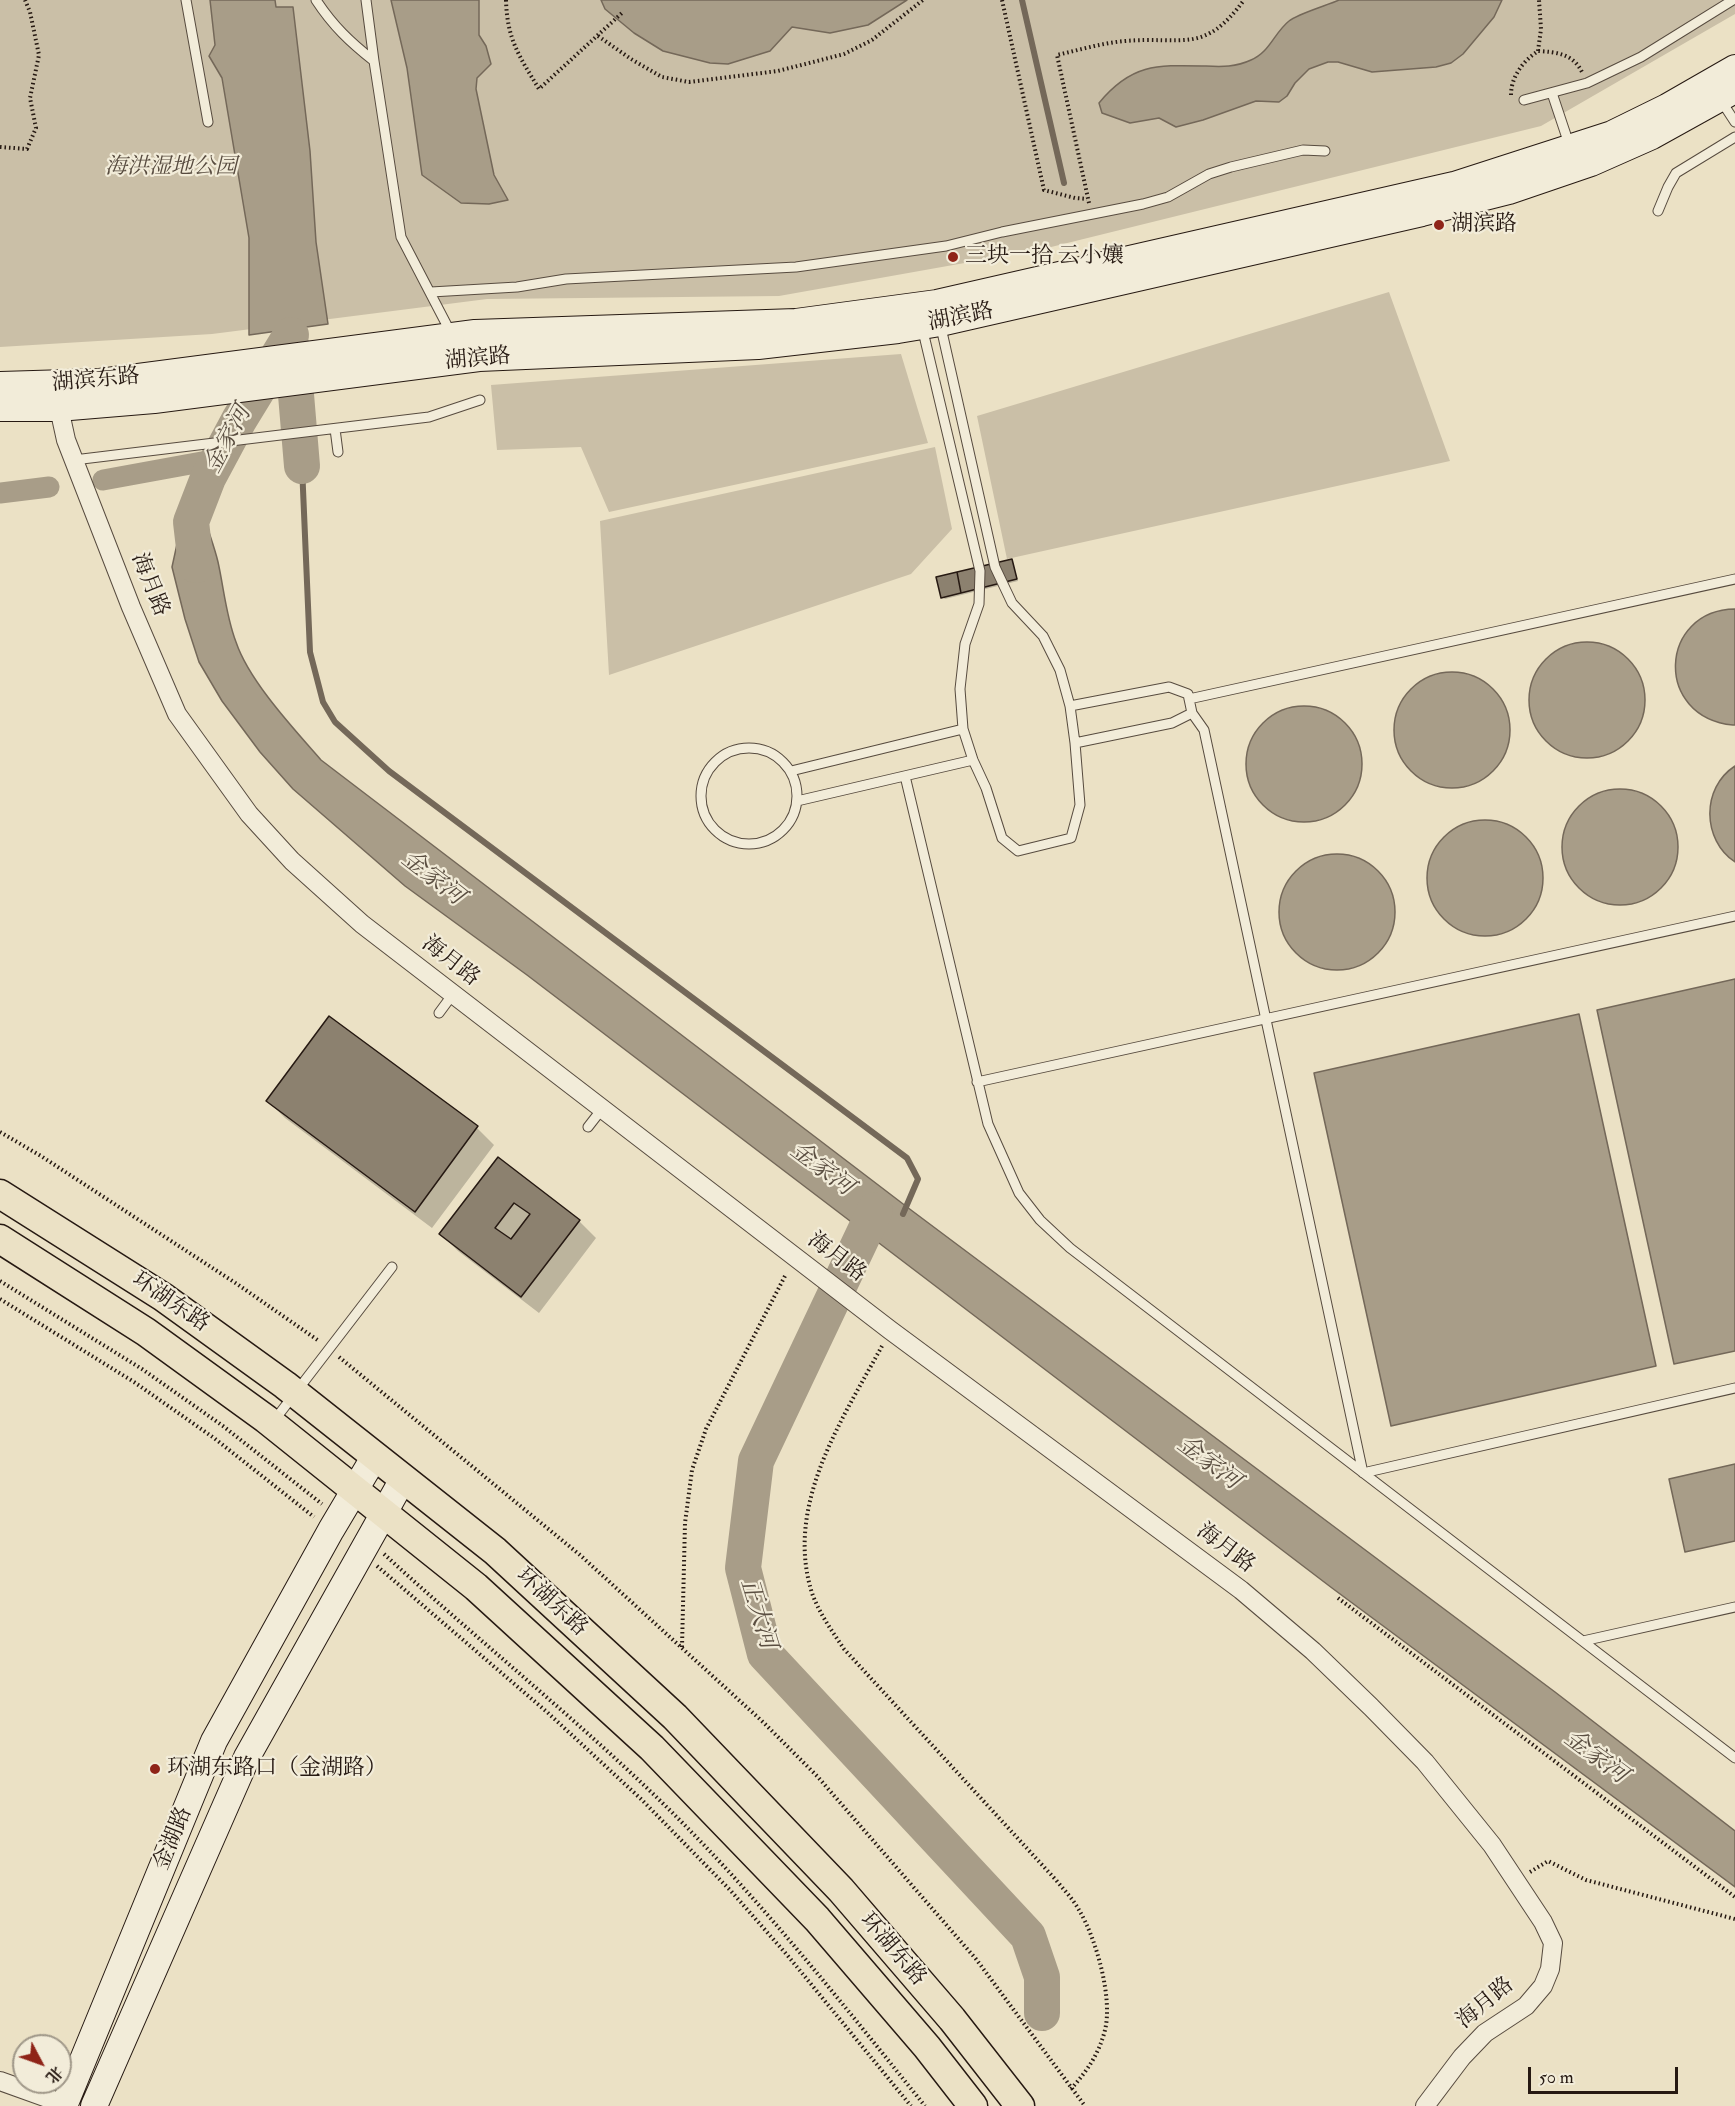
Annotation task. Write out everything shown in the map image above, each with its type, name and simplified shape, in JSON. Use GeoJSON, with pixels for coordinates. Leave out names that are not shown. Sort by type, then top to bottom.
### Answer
{"type":"FeatureCollection","features":[{"type":"Feature","properties":{"kind":"main road","name":"湖滨路"},"geometry":{"type":"LineString","coordinates":[[192,383],[349,350],[475,333],[796,322],[937,303],[1454,185],[1612,134],[1667,107],[1735,68]]}},
{"type":"Feature","properties":{"kind":"main road","name":"湖滨路"},"geometry":{"type":"LineString","coordinates":[[192,383],[360,373],[479,358],[758,346],[931,324],[1399,219],[1509,191],[1611,154],[1652,136],[1728,94]]}},
{"type":"Feature","properties":{"kind":"main road","name":"湖滨东路"},"geometry":{"type":"LineString","coordinates":[[0,408],[56,397],[100,382],[192,383]]}},
{"type":"Feature","properties":{"kind":"main road","name":"湖滨东路"},"geometry":{"type":"LineString","coordinates":[[0,386],[56,397]]}},
{"type":"Feature","properties":{"kind":"main road","name":"环湖东路"},"geometry":{"type":"LineString","coordinates":[[0,1194],[163,1297],[295,1392],[495,1551],[675,1717],[841,1890],[952,2019],[1020,2106]]}},
{"type":"Feature","properties":{"kind":"main road","name":"环湖东路"},"geometry":{"type":"LineString","coordinates":[[0,1239],[146,1332],[272,1423],[476,1587],[652,1748],[817,1920],[927,2047],[973,2106]]}},
{"type":"Feature","properties":{"kind":"main road","name":"金湖路"},"geometry":{"type":"LineString","coordinates":[[64,2105],[214,1741],[335,1523],[375,1456]]}},
{"type":"Feature","properties":{"kind":"main road","name":"金湖路"},"geometry":{"type":"LineString","coordinates":[[94,2106],[247,1757],[404,1479]]}},
{"type":"Feature","properties":{"kind":"street","name":"海月路"},"geometry":{"type":"LineString","coordinates":[[56,397],[66,440],[131,607],[177,714],[249,814],[292,861],[362,924],[602,1109],[890,1330],[1241,1590],[1312,1651],[1371,1707],[1425,1762],[1492,1845],[1543,1922],[1553,1943],[1550,1969],[1543,1986],[1526,2006],[1485,2033],[1462,2057],[1425,2106]]}},
{"type":"Feature","properties":{"kind":"street"},"geometry":{"type":"LineString","coordinates":[[0,2081],[64,2105]]}},
{"type":"Feature","properties":{"kind":"lane"},"geometry":{"type":"LineString","coordinates":[[186,0],[208,122]]}},
{"type":"Feature","properties":{"kind":"lane"},"geometry":{"type":"LineString","coordinates":[[316,0],[345,39],[374,61]]}},
{"type":"Feature","properties":{"kind":"lane"},"geometry":{"type":"LineString","coordinates":[[366,0],[401,237],[453,336]]}},
{"type":"Feature","properties":{"kind":"lane"},"geometry":{"type":"LineString","coordinates":[[1524,100],[1587,83],[1641,57],[1733,0]]}},
{"type":"Feature","properties":{"kind":"lane"},"geometry":{"type":"LineString","coordinates":[[1552,93],[1570,147]]}},
{"type":"Feature","properties":{"kind":"lane"},"geometry":{"type":"LineString","coordinates":[[1728,94],[1735,122]]}},
{"type":"Feature","properties":{"kind":"lane"},"geometry":{"type":"LineString","coordinates":[[1658,211],[1676,173],[1735,137]]}},
{"type":"Feature","properties":{"kind":"lane"},"geometry":{"type":"LineString","coordinates":[[430,292],[517,287],[566,279],[796,267],[946,246],[1002,232],[1092,215],[1168,196],[1209,174],[1231,166],[1303,150],[1325,151]]}},
{"type":"Feature","properties":{"kind":"lane"},"geometry":{"type":"LineString","coordinates":[[931,324],[995,567],[1012,603],[1043,636],[1060,670],[1070,706],[1080,805],[1071,837],[1018,851],[1002,838],[963,729],[960,689],[965,644],[979,604],[980,571],[931,324]]}},
{"type":"Feature","properties":{"kind":"lane"},"geometry":{"type":"LineString","coordinates":[[74,460],[429,417],[480,400]]}},
{"type":"Feature","properties":{"kind":"lane"},"geometry":{"type":"LineString","coordinates":[[333,429],[338,452]]}},
{"type":"Feature","properties":{"kind":"lane"},"geometry":{"type":"LineString","coordinates":[[1189,699],[1735,579]]}},
{"type":"Feature","properties":{"kind":"lane"},"geometry":{"type":"LineString","coordinates":[[1070,706],[1168,687],[1188,694],[1192,713],[1204,730],[1363,1473]]}},
{"type":"Feature","properties":{"kind":"lane"},"geometry":{"type":"LineString","coordinates":[[1075,743],[1172,723],[1192,713]]}},
{"type":"Feature","properties":{"kind":"lane"},"geometry":{"type":"LineString","coordinates":[[791,771],[963,729]]}},
{"type":"Feature","properties":{"kind":"lane"},"geometry":{"type":"LineString","coordinates":[[750,747],[766,750],[780,758],[791,771],[796,785],[797,801],[793,816],[784,829],[771,839],[756,844],[741,844],[713,829],[705,816],[700,800],[702,784],[708,769],[720,757],[734,749],[750,747]]}},
{"type":"Feature","properties":{"kind":"lane"},"geometry":{"type":"LineString","coordinates":[[797,801],[973,760]]}},
{"type":"Feature","properties":{"kind":"lane"},"geometry":{"type":"LineString","coordinates":[[905,776],[988,1124],[1019,1193],[1040,1220],[1070,1248],[1735,1758]]}},
{"type":"Feature","properties":{"kind":"lane"},"geometry":{"type":"LineString","coordinates":[[977,1082],[1735,916]]}},
{"type":"Feature","properties":{"kind":"lane"},"geometry":{"type":"LineString","coordinates":[[439,1013],[453,994]]}},
{"type":"Feature","properties":{"kind":"lane"},"geometry":{"type":"LineString","coordinates":[[588,1127],[602,1109]]}},
{"type":"Feature","properties":{"kind":"lane"},"geometry":{"type":"LineString","coordinates":[[272,1423],[392,1267]]}},
{"type":"Feature","properties":{"kind":"lane"},"geometry":{"type":"LineString","coordinates":[[1363,1473],[1735,1388]]}},
{"type":"Feature","properties":{"kind":"lane"},"geometry":{"type":"LineString","coordinates":[[1583,1641],[1735,1607]]}},
{"type":"Feature","properties":{"kind":"path"},"geometry":{"type":"LineString","coordinates":[[0,147],[27,149],[36,128],[30,98],[39,55],[30,12],[25,0]]}},
{"type":"Feature","properties":{"kind":"path"},"geometry":{"type":"LineString","coordinates":[[506,0],[506,18],[511,38],[539,88],[622,14]]}},
{"type":"Feature","properties":{"kind":"path"},"geometry":{"type":"LineString","coordinates":[[598,36],[631,59],[662,76],[689,82],[778,71],[844,54],[872,40],[923,0]]}},
{"type":"Feature","properties":{"kind":"path"},"geometry":{"type":"LineString","coordinates":[[1002,0],[1044,190],[1088,199]]}},
{"type":"Feature","properties":{"kind":"path"},"geometry":{"type":"LineString","coordinates":[[1092,215],[1057,55],[1115,42],[1199,39],[1217,31],[1231,18],[1244,0]]}},
{"type":"Feature","properties":{"kind":"path"},"geometry":{"type":"LineString","coordinates":[[1538,51],[1541,29],[1539,0]]}},
{"type":"Feature","properties":{"kind":"path"},"geometry":{"type":"LineString","coordinates":[[1510,104],[1511,86],[1517,72],[1530,56],[1538,51],[1563,54],[1577,63],[1587,83]]}},
{"type":"Feature","properties":{"kind":"path"},"geometry":{"type":"LineString","coordinates":[[0,1132],[51,1162],[218,1271],[328,1348],[580,1555],[763,1722],[817,1776],[976,1959],[1085,2106]]}},
{"type":"Feature","properties":{"kind":"path"},"geometry":{"type":"LineString","coordinates":[[682,1647],[685,1523],[692,1470],[706,1429],[795,1257]]}},
{"type":"Feature","properties":{"kind":"path"},"geometry":{"type":"LineString","coordinates":[[0,1281],[142,1369],[223,1426],[335,1523]]}},
{"type":"Feature","properties":{"kind":"path"},"geometry":{"type":"LineString","coordinates":[[0,1299],[134,1382],[335,1523]]}},
{"type":"Feature","properties":{"kind":"path"},"geometry":{"type":"LineString","coordinates":[[890,1330],[836,1433],[817,1476],[806,1521],[804,1544],[812,1592],[821,1613],[844,1649],[1056,1880],[1079,1909],[1091,1934],[1101,1968],[1106,2000],[1106,2028],[1090,2066],[1071,2090]]}},
{"type":"Feature","properties":{"kind":"path"},"geometry":{"type":"LineString","coordinates":[[365,1547],[390,1576],[547,1712],[641,1798],[731,1891],[788,1956],[911,2106]]}},
{"type":"Feature","properties":{"kind":"path"},"geometry":{"type":"LineString","coordinates":[[365,1547],[554,1703],[649,1790],[739,1883],[782,1932],[926,2106]]}},
{"type":"Feature","properties":{"kind":"path"},"geometry":{"type":"LineString","coordinates":[[1338,1598],[1735,1897]]}},
{"type":"Feature","properties":{"kind":"path"},"geometry":{"type":"LineString","coordinates":[[1516,1879],[1548,1861],[1587,1880],[1735,1919]]}},
{"type":"Feature","properties":{"kind":"green space","name":"海洪湿地公园"},"geometry":{"type":"Polygon","coordinates":[[[0,0],[1735,0],[1735,14],[1541,126],[1043,249],[779,296],[487,299],[212,334],[0,347],[0,0]]]}},
{"type":"Feature","properties":{"kind":"green space"},"geometry":{"type":"Polygon","coordinates":[[[1389,292],[1450,461],[1007,559],[977,416],[1389,292]]]}},
{"type":"Feature","properties":{"kind":"green space"},"geometry":{"type":"Polygon","coordinates":[[[901,354],[928,443],[609,512],[581,447],[497,450],[491,385],[901,354]]]}},
{"type":"Feature","properties":{"kind":"green space"},"geometry":{"type":"Polygon","coordinates":[[[935,447],[952,529],[911,574],[609,675],[600,521],[935,447]]]}},
{"type":"Feature","properties":{"kind":"water"},"geometry":{"type":"Polygon","coordinates":[[[210,0],[275,0],[276,7],[293,7],[310,151],[316,242],[328,324],[249,335],[249,238],[222,78],[209,56],[215,45],[210,0]]]}},
{"type":"Feature","properties":{"kind":"water"},"geometry":{"type":"Polygon","coordinates":[[[391,0],[479,0],[479,35],[486,46],[491,64],[477,78],[476,89],[494,175],[508,200],[489,204],[461,203],[422,175],[407,68],[391,0]]]}},
{"type":"Feature","properties":{"kind":"water"},"geometry":{"type":"Polygon","coordinates":[[[601,0],[907,0],[868,25],[830,33],[792,27],[770,51],[728,64],[710,63],[663,51],[634,33],[605,9],[601,0]]]}},
{"type":"Feature","properties":{"kind":"water"},"geometry":{"type":"Polygon","coordinates":[[[1339,0],[1502,0],[1494,17],[1463,54],[1451,63],[1436,67],[1372,72],[1338,62],[1328,62],[1309,69],[1295,83],[1287,96],[1279,102],[1256,101],[1176,127],[1159,118],[1130,123],[1102,113],[1099,103],[1123,80],[1135,73],[1160,67],[1223,66],[1245,62],[1263,52],[1293,18],[1339,0]]]}},
{"type":"Feature","properties":{"kind":"water"},"geometry":{"type":"Polygon","coordinates":[[[184,512],[206,523],[218,562],[230,622],[242,657],[273,704],[321,760],[911,1210],[1555,1692],[1735,1831],[1735,1887],[1332,1588],[527,975],[405,886],[293,789],[260,752],[222,701],[199,662],[172,567],[184,512]]]}},
{"type":"Feature","properties":{"kind":"water"},"geometry":{"type":"Polygon","coordinates":[[[1735,609],[1735,725],[1733,725],[1707,718],[1689,704],[1678,685],[1676,664],[1680,644],[1691,626],[1710,614],[1735,609]]]}},
{"type":"Feature","properties":{"kind":"water"},"geometry":{"type":"Polygon","coordinates":[[[1587,642],[1609,647],[1628,659],[1640,678],[1645,700],[1640,722],[1628,741],[1609,753],[1587,758],[1565,753],[1546,741],[1534,722],[1529,700],[1534,678],[1546,659],[1565,647],[1587,642]]]}},
{"type":"Feature","properties":{"kind":"water"},"geometry":{"type":"Polygon","coordinates":[[[1452,672],[1474,677],[1493,689],[1505,708],[1510,730],[1505,752],[1493,771],[1474,783],[1452,788],[1430,783],[1411,771],[1399,752],[1394,730],[1399,708],[1411,689],[1430,677],[1452,672]]]}},
{"type":"Feature","properties":{"kind":"water"},"geometry":{"type":"Polygon","coordinates":[[[1304,706],[1326,711],[1345,723],[1357,742],[1362,764],[1357,786],[1345,805],[1326,817],[1304,822],[1282,817],[1263,805],[1251,786],[1246,764],[1251,742],[1263,723],[1282,711],[1304,706]]]}},
{"type":"Feature","properties":{"kind":"water"},"geometry":{"type":"Polygon","coordinates":[[[1735,766],[1735,862],[1716,841],[1710,814],[1711,800],[1716,787],[1735,766]]]}},
{"type":"Feature","properties":{"kind":"water"},"geometry":{"type":"Polygon","coordinates":[[[1620,789],[1642,794],[1661,806],[1673,825],[1678,847],[1673,869],[1661,888],[1642,900],[1620,905],[1598,900],[1579,888],[1567,869],[1562,847],[1567,825],[1579,806],[1598,794],[1620,789]]]}},
{"type":"Feature","properties":{"kind":"water"},"geometry":{"type":"Polygon","coordinates":[[[1485,820],[1507,825],[1526,837],[1538,856],[1543,878],[1538,900],[1526,919],[1507,931],[1485,936],[1463,931],[1444,919],[1432,900],[1427,878],[1432,856],[1444,837],[1463,825],[1485,820]]]}},
{"type":"Feature","properties":{"kind":"water"},"geometry":{"type":"Polygon","coordinates":[[[1337,854],[1359,859],[1378,871],[1390,890],[1395,912],[1390,934],[1378,953],[1359,965],[1337,970],[1315,965],[1296,953],[1284,934],[1279,912],[1284,890],[1296,871],[1315,859],[1337,854]]]}},
{"type":"Feature","properties":{"kind":"water"},"geometry":{"type":"Polygon","coordinates":[[[1735,979],[1735,1351],[1674,1364],[1597,1010],[1735,979]]]}},
{"type":"Feature","properties":{"kind":"water"},"geometry":{"type":"Polygon","coordinates":[[[1579,1014],[1656,1366],[1391,1426],[1314,1073],[1579,1014]]]}},
{"type":"Feature","properties":{"kind":"water"},"geometry":{"type":"Polygon","coordinates":[[[1735,1464],[1735,1541],[1685,1552],[1669,1479],[1735,1464]]]}},
{"type":"Feature","properties":{"kind":"building"},"geometry":{"type":"Polygon","coordinates":[[[1012,559],[1017,579],[961,593],[957,572],[1012,559]]]}},
{"type":"Feature","properties":{"kind":"building"},"geometry":{"type":"Polygon","coordinates":[[[957,572],[961,593],[941,598],[936,577],[957,572]]]}},
{"type":"Feature","properties":{"kind":"building"},"geometry":{"type":"Polygon","coordinates":[[[329,1016],[478,1126],[415,1212],[266,1101],[329,1016]]]}},
{"type":"Feature","properties":{"kind":"building"},"geometry":{"type":"Polygon","coordinates":[[[498,1157],[580,1220],[521,1297],[439,1234],[498,1157]],[[514,1203],[495,1228],[511,1239],[530,1214],[514,1203]]]}},
{"type":"Feature","properties":{"kind":"waterway"},"geometry":{"type":"LineString","coordinates":[[1022,0],[1064,183]]}},
{"type":"Feature","properties":{"kind":"waterway","name":"金家河"},"geometry":{"type":"LineString","coordinates":[[196,565],[191,522],[208,478],[239,420],[291,335]]}},
{"type":"Feature","properties":{"kind":"waterway","name":"金家河"},"geometry":{"type":"LineString","coordinates":[[292,347],[302,466]]}},
{"type":"Feature","properties":{"kind":"waterway"},"geometry":{"type":"LineString","coordinates":[[103,480],[218,459]]}},
{"type":"Feature","properties":{"kind":"waterway"},"geometry":{"type":"LineString","coordinates":[[302,466],[310,652],[323,702],[335,722],[389,771],[907,1158],[918,1179],[903,1214]]}},
{"type":"Feature","properties":{"kind":"waterway"},"geometry":{"type":"LineString","coordinates":[[0,493],[49,487]]}},
{"type":"Feature","properties":{"kind":"waterway","name":"正大河"},"geometry":{"type":"LineString","coordinates":[[875,1210],[756,1461],[743,1568],[765,1654],[1028,1936],[1042,1977],[1042,2013]]}},
{"type":"Feature","properties":{"kind":"place","name":"湖滨路"},"geometry":{"type":"Point","coordinates":[1439,225]}},
{"type":"Feature","properties":{"kind":"place","name":"三块一拾 云小孃"},"geometry":{"type":"Point","coordinates":[953,257]}},
{"type":"Feature","properties":{"kind":"place","name":"环湖东路口（金湖路）"},"geometry":{"type":"Point","coordinates":[155,1769]}}]}
